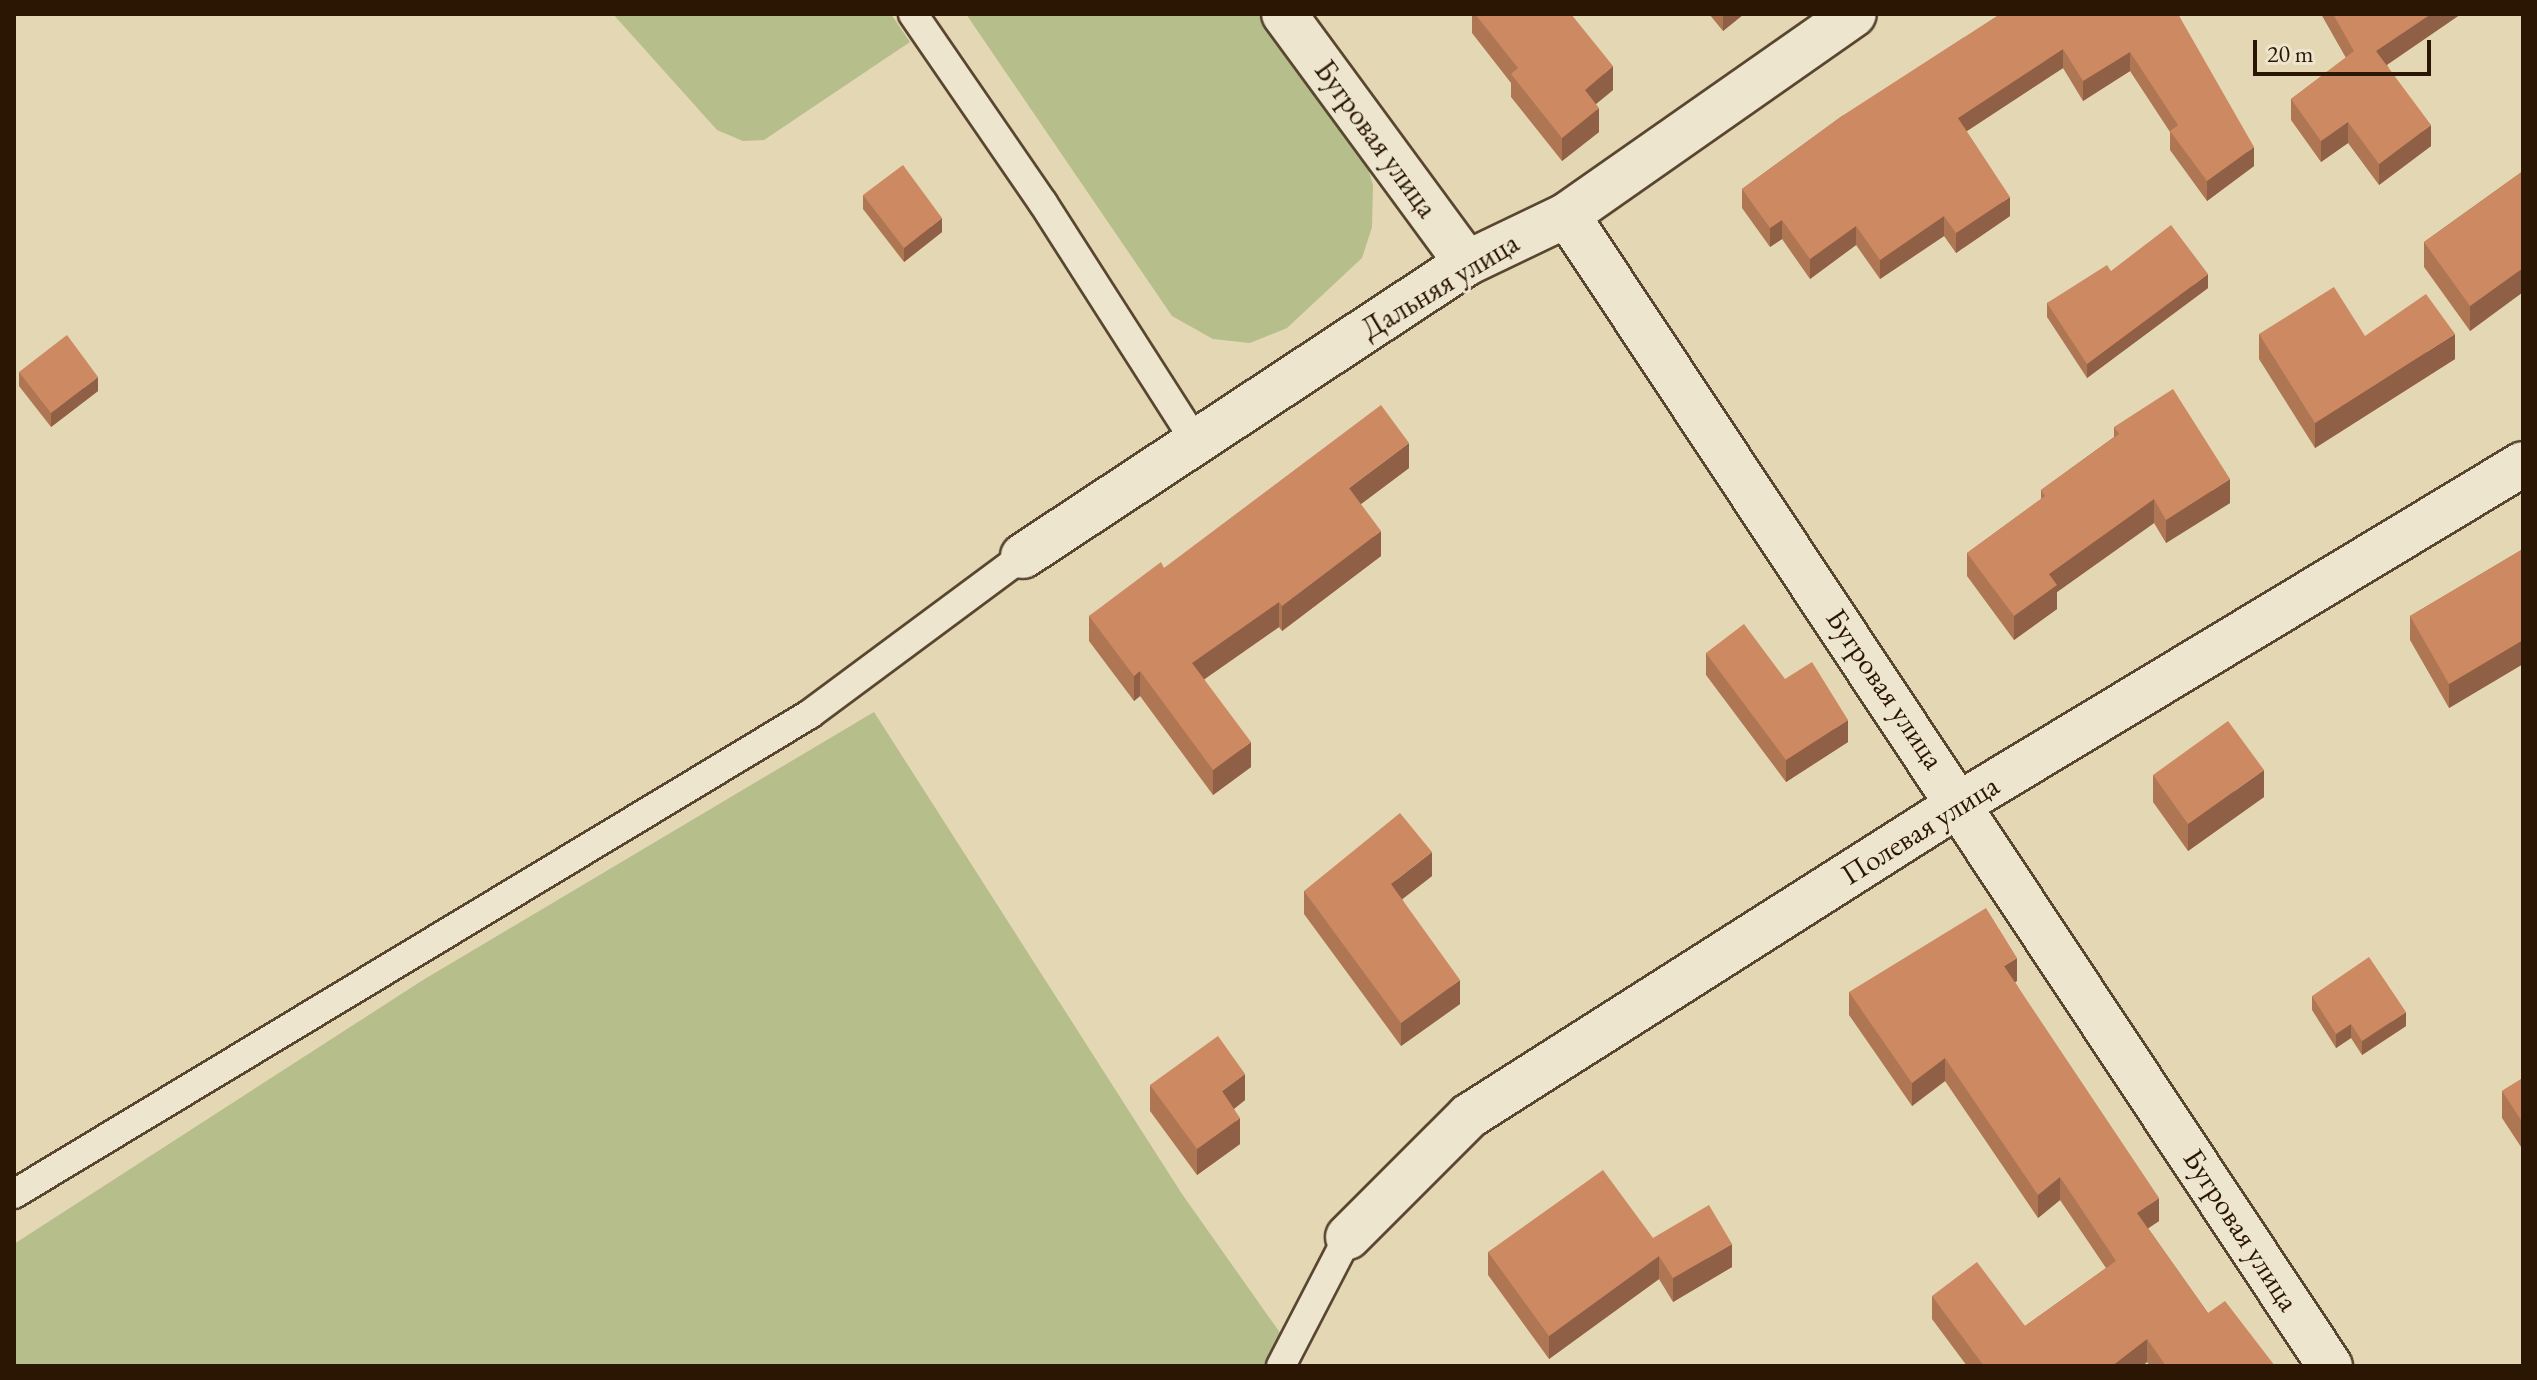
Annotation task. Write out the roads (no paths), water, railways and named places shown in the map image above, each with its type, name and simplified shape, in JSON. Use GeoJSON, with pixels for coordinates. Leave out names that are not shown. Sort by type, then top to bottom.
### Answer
{"type":"FeatureCollection","features":[{"type":"Feature","properties":{"kind":"street","name":"Бугровая улица"},"geometry":{"type":"LineString","coordinates":[[1284,14],[1467,263]]}},
{"type":"Feature","properties":{"kind":"street","name":"Дальняя улица"},"geometry":{"type":"LineString","coordinates":[[1023,556],[1467,263],[1567,215],[1854,14]]}},
{"type":"Feature","properties":{"kind":"street","name":"Бугровая улица"},"geometry":{"type":"LineString","coordinates":[[1567,215],[1961,803],[2330,1366]]}},
{"type":"Feature","properties":{"kind":"street","name":"Полевая улица"},"geometry":{"type":"LineString","coordinates":[[1348,1237],[1469,1116],[1961,803],[2523,464]]}},
{"type":"Feature","properties":{"kind":"lane"},"geometry":{"type":"LineString","coordinates":[[913,14],[1043,203],[1195,441]]}},
{"type":"Feature","properties":{"kind":"lane"},"geometry":{"type":"LineString","coordinates":[[14,1194],[810,714],[1023,556]]}},
{"type":"Feature","properties":{"kind":"lane"},"geometry":{"type":"LineString","coordinates":[[1281,1366],[1348,1237]]}}]}
